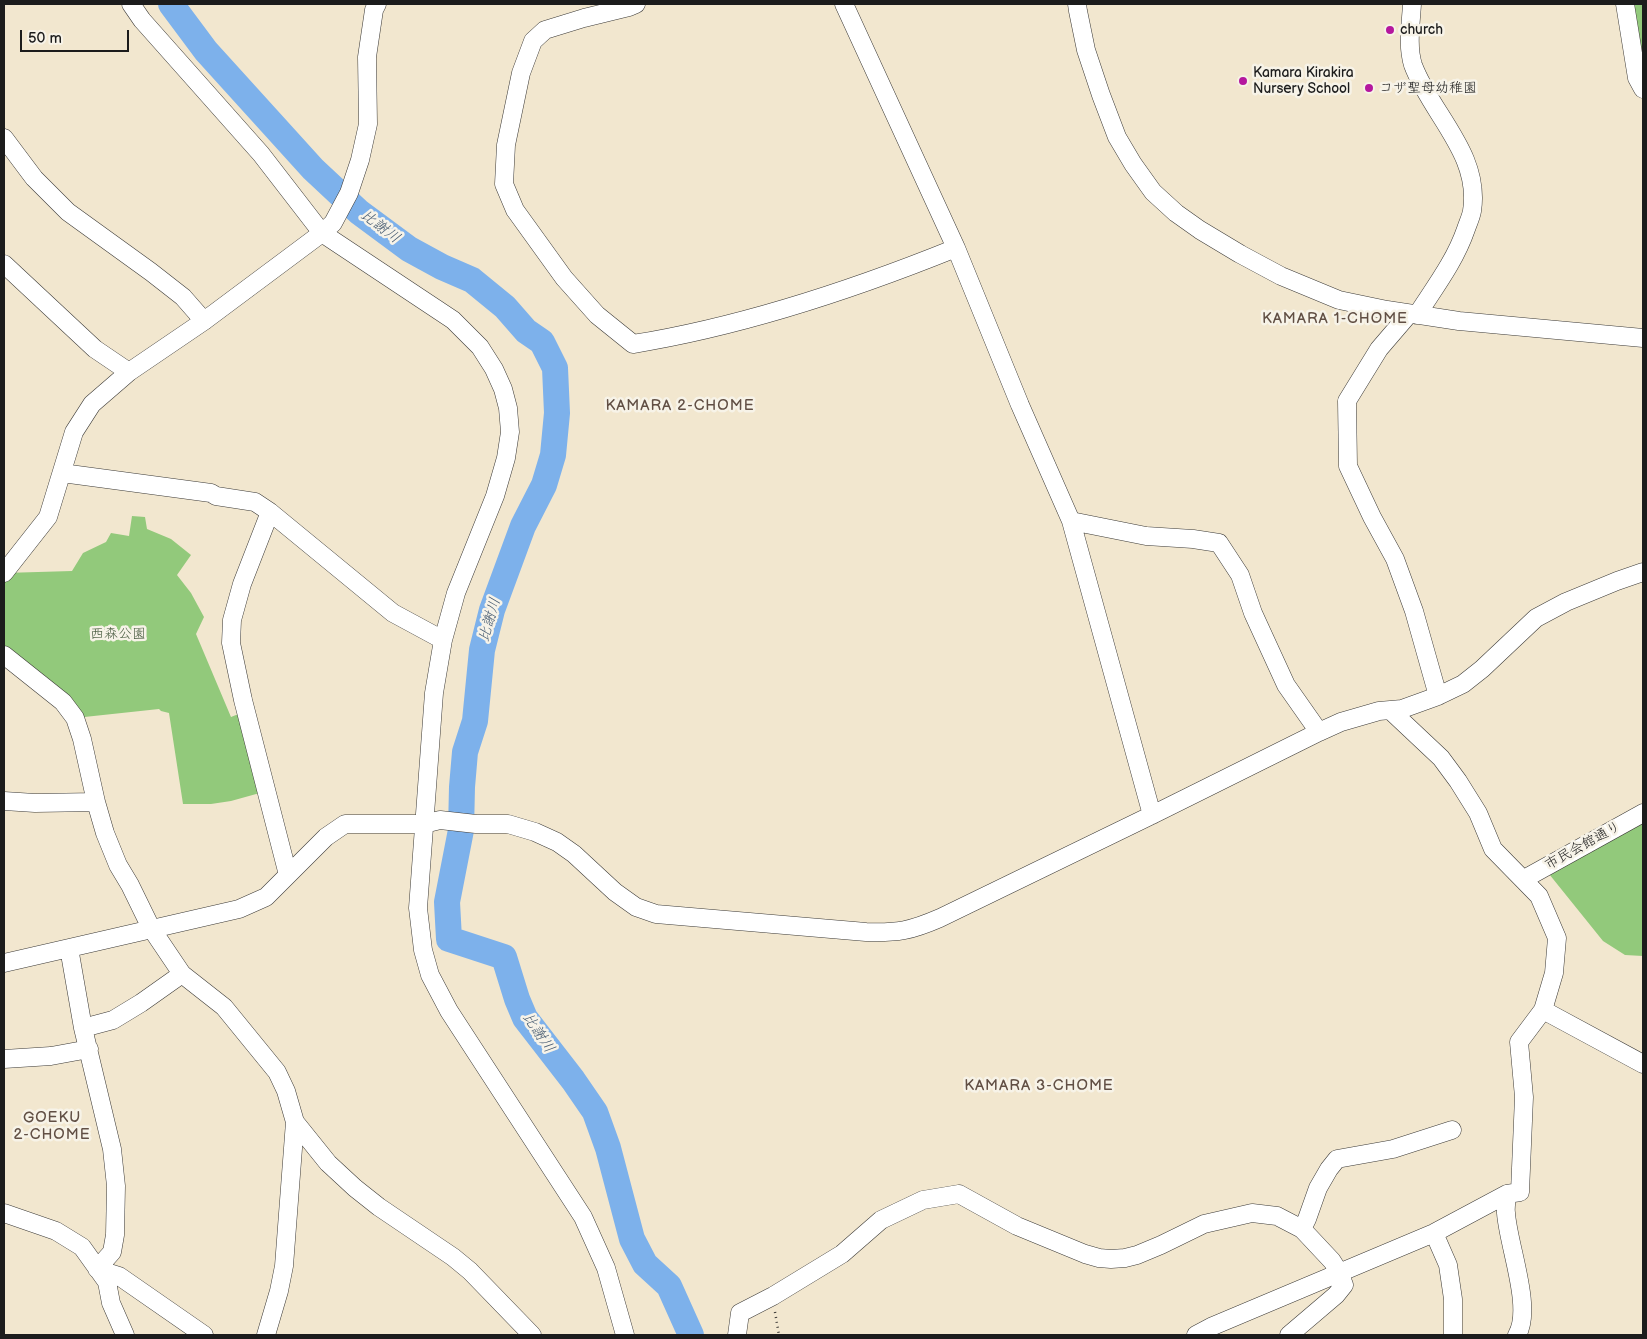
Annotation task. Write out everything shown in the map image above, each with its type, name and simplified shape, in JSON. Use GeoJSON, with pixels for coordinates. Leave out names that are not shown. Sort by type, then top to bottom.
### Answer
{"type":"FeatureCollection","features":[{"type":"Feature","properties":{"kind":"street"},"geometry":{"type":"LineString","coordinates":[[131,4],[142,20],[327,228],[453,320],[480,347],[494,369],[503,389],[508,408],[510,432],[506,458],[495,496],[456,593],[443,640],[434,693],[432,822],[418,908],[423,950],[430,975],[449,1011],[583,1217],[606,1268],[625,1335]]}},
{"type":"Feature","properties":{"kind":"street"},"geometry":{"type":"LineString","coordinates":[[4,573],[48,517],[74,432],[92,404],[129,372],[204,321],[327,228],[349,193],[360,160],[368,124],[367,57],[374,10],[378,4]]}},
{"type":"Feature","properties":{"kind":"street"},"geometry":{"type":"LineString","coordinates":[[636,4],[545,30],[533,41],[521,73],[506,145],[504,184],[515,210],[564,278],[596,316],[633,344],[675,337],[748,320],[886,276],[956,248]]}},
{"type":"Feature","properties":{"kind":"street"},"geometry":{"type":"LineString","coordinates":[[844,4],[956,248],[1020,404],[1071,521],[1152,815]]}},
{"type":"Feature","properties":{"kind":"street"},"geometry":{"type":"LineString","coordinates":[[1077,4],[1086,50],[1117,137],[1133,164],[1154,192],[1176,213],[1200,230],[1281,276],[1339,300],[1459,322],[1643,338]]}},
{"type":"Feature","properties":{"kind":"street"},"geometry":{"type":"LineString","coordinates":[[1412,4],[1410,44],[1413,63],[1425,89],[1461,152],[1470,174],[1472,212],[1454,259],[1413,314],[1379,349],[1347,401],[1348,466],[1372,517],[1395,559],[1414,611],[1438,696]]}},
{"type":"Feature","properties":{"kind":"street"},"geometry":{"type":"LineString","coordinates":[[1625,4],[1637,78],[1643,89]]}},
{"type":"Feature","properties":{"kind":"street"},"geometry":{"type":"LineString","coordinates":[[4,138],[34,178],[68,212],[183,297],[204,321]]}},
{"type":"Feature","properties":{"kind":"street"},"geometry":{"type":"LineString","coordinates":[[4,264],[95,349],[129,372]]}},
{"type":"Feature","properties":{"kind":"street"},"geometry":{"type":"LineString","coordinates":[[62,473],[211,493],[216,496],[255,502],[270,512],[393,613],[443,640]]}},
{"type":"Feature","properties":{"kind":"street"},"geometry":{"type":"LineString","coordinates":[[270,512],[242,584],[232,620],[231,643],[243,700],[288,875]]}},
{"type":"Feature","properties":{"kind":"street"},"geometry":{"type":"LineString","coordinates":[[1071,521],[1146,536],[1219,543],[1240,575],[1252,613],[1286,685],[1319,732]]}},
{"type":"Feature","properties":{"kind":"street"},"geometry":{"type":"LineString","coordinates":[[4,963],[239,909],[266,897],[326,837],[345,824],[432,822],[508,824],[535,832],[557,842],[574,854],[609,887],[629,902],[636,907],[656,914],[866,932],[893,933],[920,927],[1341,722],[1379,711],[1402,709],[1438,696],[1463,684],[1536,618],[1566,602],[1643,572]]}},
{"type":"Feature","properties":{"kind":"street"},"geometry":{"type":"LineString","coordinates":[[4,655],[63,702],[75,718],[105,833],[118,865],[151,928],[182,974],[224,1007],[277,1072],[286,1091],[295,1122],[284,1266],[279,1292],[266,1335]]}},
{"type":"Feature","properties":{"kind":"street"},"geometry":{"type":"LineString","coordinates":[[1196,1335],[1213,1326],[1434,1233],[1508,1194],[1520,1192],[1524,1097],[1519,1042],[1543,1010],[1554,973],[1557,938],[1539,896],[1492,849],[1478,813],[1458,781],[1441,758],[1390,710]]}},
{"type":"Feature","properties":{"kind":"street"},"geometry":{"type":"LineString","coordinates":[[4,801],[35,803],[96,802]]}},
{"type":"Feature","properties":{"kind":"street","name":"市民会館通り"},"geometry":{"type":"LineString","coordinates":[[1524,879],[1643,814]]}},
{"type":"Feature","properties":{"kind":"street"},"geometry":{"type":"LineString","coordinates":[[69,948],[83,1028],[112,1149],[116,1186],[116,1235],[112,1252],[97,1269]]}},
{"type":"Feature","properties":{"kind":"street"},"geometry":{"type":"LineString","coordinates":[[83,1028],[113,1020],[141,1004],[182,974]]}},
{"type":"Feature","properties":{"kind":"street"},"geometry":{"type":"LineString","coordinates":[[1543,1010],[1643,1064]]}},
{"type":"Feature","properties":{"kind":"street"},"geometry":{"type":"LineString","coordinates":[[4,1060],[51,1056],[89,1049]]}},
{"type":"Feature","properties":{"kind":"street"},"geometry":{"type":"LineString","coordinates":[[295,1122],[328,1163],[379,1206],[453,1257],[470,1271],[532,1335]]}},
{"type":"Feature","properties":{"kind":"street"},"geometry":{"type":"LineString","coordinates":[[1302,1229],[1318,1188],[1337,1159],[1393,1149],[1452,1130]]}},
{"type":"Feature","properties":{"kind":"street"},"geometry":{"type":"LineString","coordinates":[[737,1335],[740,1313],[773,1296],[842,1254],[881,1220],[923,1200],[959,1194],[1017,1226],[1099,1258],[1125,1258],[1137,1255],[1204,1224],[1252,1213],[1276,1216],[1302,1229],[1332,1260],[1340,1272],[1344,1285],[1336,1295],[1289,1335]]}},
{"type":"Feature","properties":{"kind":"street"},"geometry":{"type":"LineString","coordinates":[[1508,1194],[1506,1213],[1521,1295],[1522,1317],[1517,1335]]}},
{"type":"Feature","properties":{"kind":"street"},"geometry":{"type":"LineString","coordinates":[[4,1213],[56,1231],[82,1247],[107,1282],[111,1303],[125,1335]]}},
{"type":"Feature","properties":{"kind":"street"},"geometry":{"type":"LineString","coordinates":[[1434,1233],[1448,1265],[1453,1299],[1453,1335]]}},
{"type":"Feature","properties":{"kind":"street"},"geometry":{"type":"LineString","coordinates":[[97,1269],[119,1276],[204,1335]]}},
{"type":"Feature","properties":{"kind":"path"},"geometry":{"type":"LineString","coordinates":[[773,1296],[779,1335]]}},
{"type":"Feature","properties":{"kind":"green space"},"geometry":{"type":"Polygon","coordinates":[[[1626,4],[1643,4],[1643,89],[1626,4]]]}},
{"type":"Feature","properties":{"kind":"green space","name":"西森公園"},"geometry":{"type":"Polygon","coordinates":[[[132,516],[145,517],[147,529],[171,539],[191,555],[177,575],[191,593],[204,617],[196,634],[231,717],[246,711],[267,791],[231,801],[211,804],[183,804],[169,713],[159,709],[75,718],[4,655],[4,573],[72,571],[83,553],[106,542],[111,533],[129,536],[132,516]]]}},
{"type":"Feature","properties":{"kind":"green space"},"geometry":{"type":"Polygon","coordinates":[[[1643,813],[1643,956],[1625,955],[1603,941],[1541,864],[1643,813]]]}},
{"type":"Feature","properties":{"kind":"waterway","name":"比謝川"},"geometry":{"type":"LineString","coordinates":[[171,4],[206,51],[313,169],[359,212],[409,249],[442,267],[472,280],[505,307],[526,331],[542,342],[555,368],[557,413],[553,455],[544,485],[523,526],[492,610],[482,650],[475,721],[465,752],[461,830],[447,902],[449,939],[504,957],[525,1018],[595,1112],[608,1148],[632,1239],[645,1264],[669,1286],[691,1335]]}},
{"type":"Feature","properties":{"kind":"place","name":"church"},"geometry":{"type":"Point","coordinates":[1390,30]}},
{"type":"Feature","properties":{"kind":"place","name":"Kamara Kirakira Nursery School"},"geometry":{"type":"Point","coordinates":[1243,81]}},
{"type":"Feature","properties":{"kind":"place","name":"コザ聖母幼稚園"},"geometry":{"type":"Point","coordinates":[1369,88]}},
{"type":"Feature","properties":{"kind":"district","name":"KAMARA 1-CHOME"},"geometry":{"type":"Point","coordinates":[1335,319]}},
{"type":"Feature","properties":{"kind":"district","name":"KAMARA 2-CHOME"},"geometry":{"type":"Point","coordinates":[680,406]}},
{"type":"Feature","properties":{"kind":"district","name":"KAMARA 3-CHOME"},"geometry":{"type":"Point","coordinates":[1039,1086]}},
{"type":"Feature","properties":{"kind":"district","name":"GOEKU 2-CHOME"},"geometry":{"type":"Point","coordinates":[52,1126]}}]}
